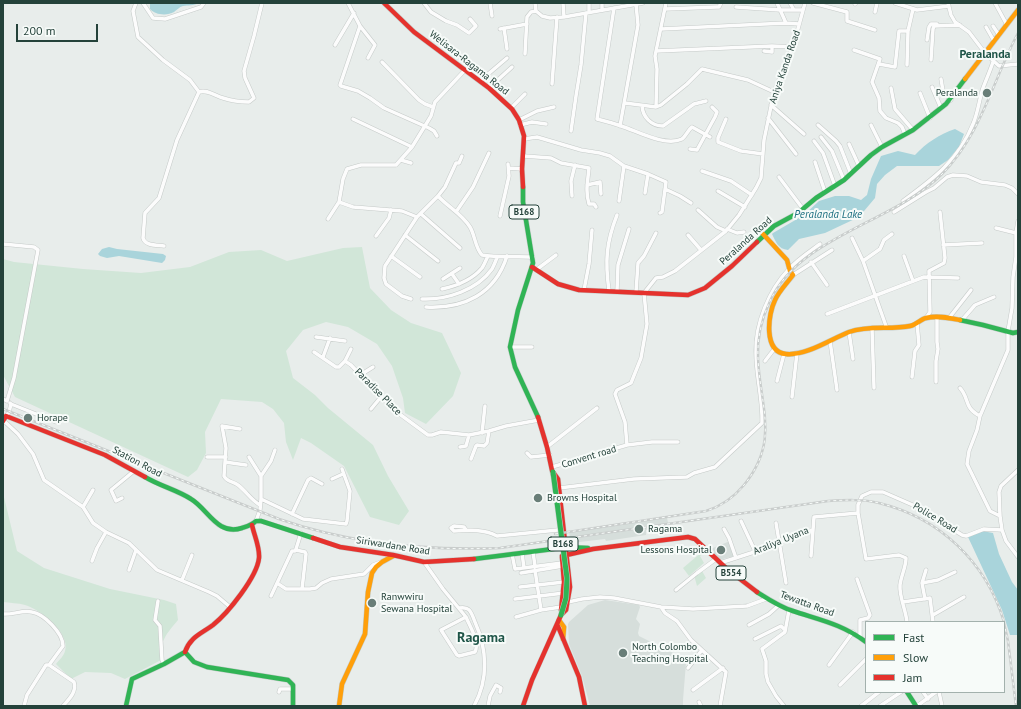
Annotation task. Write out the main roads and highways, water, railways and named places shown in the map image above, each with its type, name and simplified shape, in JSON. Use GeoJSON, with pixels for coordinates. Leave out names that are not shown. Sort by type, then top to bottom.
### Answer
{"type":"FeatureCollection","features":[{"type":"Feature","properties":{"kind":"main road","name":"Welisara-Ragama Road"},"geometry":{"type":"LineString","coordinates":[[384,3],[414,32],[489,88],[511,108],[520,122],[524,139],[522,169],[523,202],[534,269],[518,310],[510,340],[510,347],[515,367],[538,420],[550,455],[553,470]]}},
{"type":"Feature","properties":{"kind":"main road","name":"Peralanda Road"},"geometry":{"type":"LineString","coordinates":[[534,269],[558,284],[578,290],[688,295],[700,291],[732,266],[763,234],[803,209],[844,180],[882,147],[912,130],[941,109],[951,100],[1018,10]]}},
{"type":"Feature","properties":{"kind":"main road"},"geometry":{"type":"LineString","coordinates":[[763,234],[787,260],[793,274],[775,299],[771,311],[769,333],[770,341],[772,346],[784,354],[797,353],[830,341],[849,332],[886,326],[912,326],[926,318],[949,318],[1013,333],[1018,332]]}},
{"type":"Feature","properties":{"kind":"main road","name":"Station Road"},"geometry":{"type":"LineString","coordinates":[[4,419],[104,456],[167,489],[192,499],[214,522],[223,527],[236,530],[252,525]]}},
{"type":"Feature","properties":{"kind":"main road","name":"B168"},"geometry":{"type":"LineString","coordinates":[[553,470],[558,479],[567,547],[570,587],[566,610],[559,620]]}},
{"type":"Feature","properties":{"kind":"main road","name":"B168"},"geometry":{"type":"LineString","coordinates":[[553,470],[552,480],[564,582],[564,593],[559,620]]}},
{"type":"Feature","properties":{"kind":"main road","name":"B168"},"geometry":{"type":"LineString","coordinates":[[523,706],[532,680],[559,620],[566,598],[567,581],[553,470]]}},
{"type":"Feature","properties":{"kind":"main road","name":"Siriwardane Road"},"geometry":{"type":"LineString","coordinates":[[252,525],[256,521],[261,521],[340,547],[424,562],[470,560],[567,547]]}},
{"type":"Feature","properties":{"kind":"main road"},"geometry":{"type":"LineString","coordinates":[[185,652],[186,646],[195,636],[213,625],[230,607],[239,596],[258,564],[259,556],[252,525]]}},
{"type":"Feature","properties":{"kind":"main road","name":"Tewatta Road"},"geometry":{"type":"LineString","coordinates":[[562,556],[568,556],[593,549],[688,537],[695,539],[730,572],[766,599],[789,610],[832,623],[853,632],[865,641]]}},
{"type":"Feature","properties":{"kind":"main road","name":"Tewatta Road"},"geometry":{"type":"LineString","coordinates":[[567,547],[593,549]]}},
{"type":"Feature","properties":{"kind":"main road"},"geometry":{"type":"LineString","coordinates":[[339,706],[342,684],[366,634],[368,592],[372,573],[382,562],[393,556]]}},
{"type":"Feature","properties":{"kind":"main road"},"geometry":{"type":"LineString","coordinates":[[559,620],[564,627],[563,641],[578,677],[583,692],[585,706]]}},
{"type":"Feature","properties":{"kind":"main road"},"geometry":{"type":"LineString","coordinates":[[126,706],[132,679],[185,652]]}},
{"type":"Feature","properties":{"kind":"main road"},"geometry":{"type":"LineString","coordinates":[[185,652],[194,662],[207,667],[288,680],[293,689],[293,706]]}},
{"type":"Feature","properties":{"kind":"main road"},"geometry":{"type":"LineString","coordinates":[[908,693],[916,706]]}},
{"type":"Feature","properties":{"kind":"water"},"geometry":{"type":"Polygon","coordinates":[[[150,3],[199,3],[182,6],[171,13],[158,14],[150,9],[150,3]]]}},
{"type":"Feature","properties":{"kind":"water","name":"Peralanda Lake"},"geometry":{"type":"Polygon","coordinates":[[[955,129],[964,134],[959,147],[948,160],[939,166],[897,166],[885,175],[877,184],[875,198],[859,217],[825,233],[799,239],[788,250],[780,247],[776,242],[772,234],[773,233],[804,215],[819,201],[835,196],[849,196],[861,200],[867,195],[871,179],[881,156],[898,151],[915,155],[934,139],[955,129]]]}},
{"type":"Feature","properties":{"kind":"water"},"geometry":{"type":"Polygon","coordinates":[[[109,247],[163,254],[166,256],[162,263],[119,256],[107,258],[98,254],[102,249],[109,247]]]}},
{"type":"Feature","properties":{"kind":"water"},"geometry":{"type":"Polygon","coordinates":[[[982,531],[993,533],[999,554],[1012,582],[1018,590],[1018,635],[1010,635],[1002,610],[968,537],[982,531]]]}},
{"type":"Feature","properties":{"kind":"railway"},"geometry":{"type":"LineString","coordinates":[[555,534],[706,511],[722,504],[732,497],[744,485],[755,469],[762,453],[765,438],[764,408],[759,376],[758,343],[761,328],[770,301],[784,279],[803,261],[825,245],[922,191],[942,174],[955,159],[977,125],[1018,33]]}},
{"type":"Feature","properties":{"kind":"railway"},"geometry":{"type":"LineString","coordinates":[[3,409],[279,519],[306,528],[361,540],[388,544],[416,547],[472,549],[500,548],[828,501],[860,500],[879,503],[922,519],[941,531],[958,546],[973,562],[985,580],[996,600],[1004,621]]}},
{"type":"Feature","properties":{"kind":"railway"},"geometry":{"type":"LineString","coordinates":[[1005,628],[1016,706]]}},
{"type":"Feature","properties":{"kind":"place","name":"Peralanda"},"geometry":{"type":"Point","coordinates":[987,93]}},
{"type":"Feature","properties":{"kind":"place","name":"Horape"},"geometry":{"type":"Point","coordinates":[28,418]}},
{"type":"Feature","properties":{"kind":"place","name":"Browns Hospital"},"geometry":{"type":"Point","coordinates":[538,498]}},
{"type":"Feature","properties":{"kind":"place","name":"Ragama"},"geometry":{"type":"Point","coordinates":[639,529]}},
{"type":"Feature","properties":{"kind":"place","name":"Lessons Hospital"},"geometry":{"type":"Point","coordinates":[721,550]}},
{"type":"Feature","properties":{"kind":"place","name":"Ranwwiru Sewana Hospital"},"geometry":{"type":"Point","coordinates":[372,603]}},
{"type":"Feature","properties":{"kind":"place","name":"North Colombo Teaching Hospital"},"geometry":{"type":"Point","coordinates":[623,653]}},
{"type":"Feature","properties":{"kind":"district","name":"Peralanda"},"geometry":{"type":"Point","coordinates":[985,55]}},
{"type":"Feature","properties":{"kind":"district","name":"Ragama"},"geometry":{"type":"Point","coordinates":[481,638]}}]}
